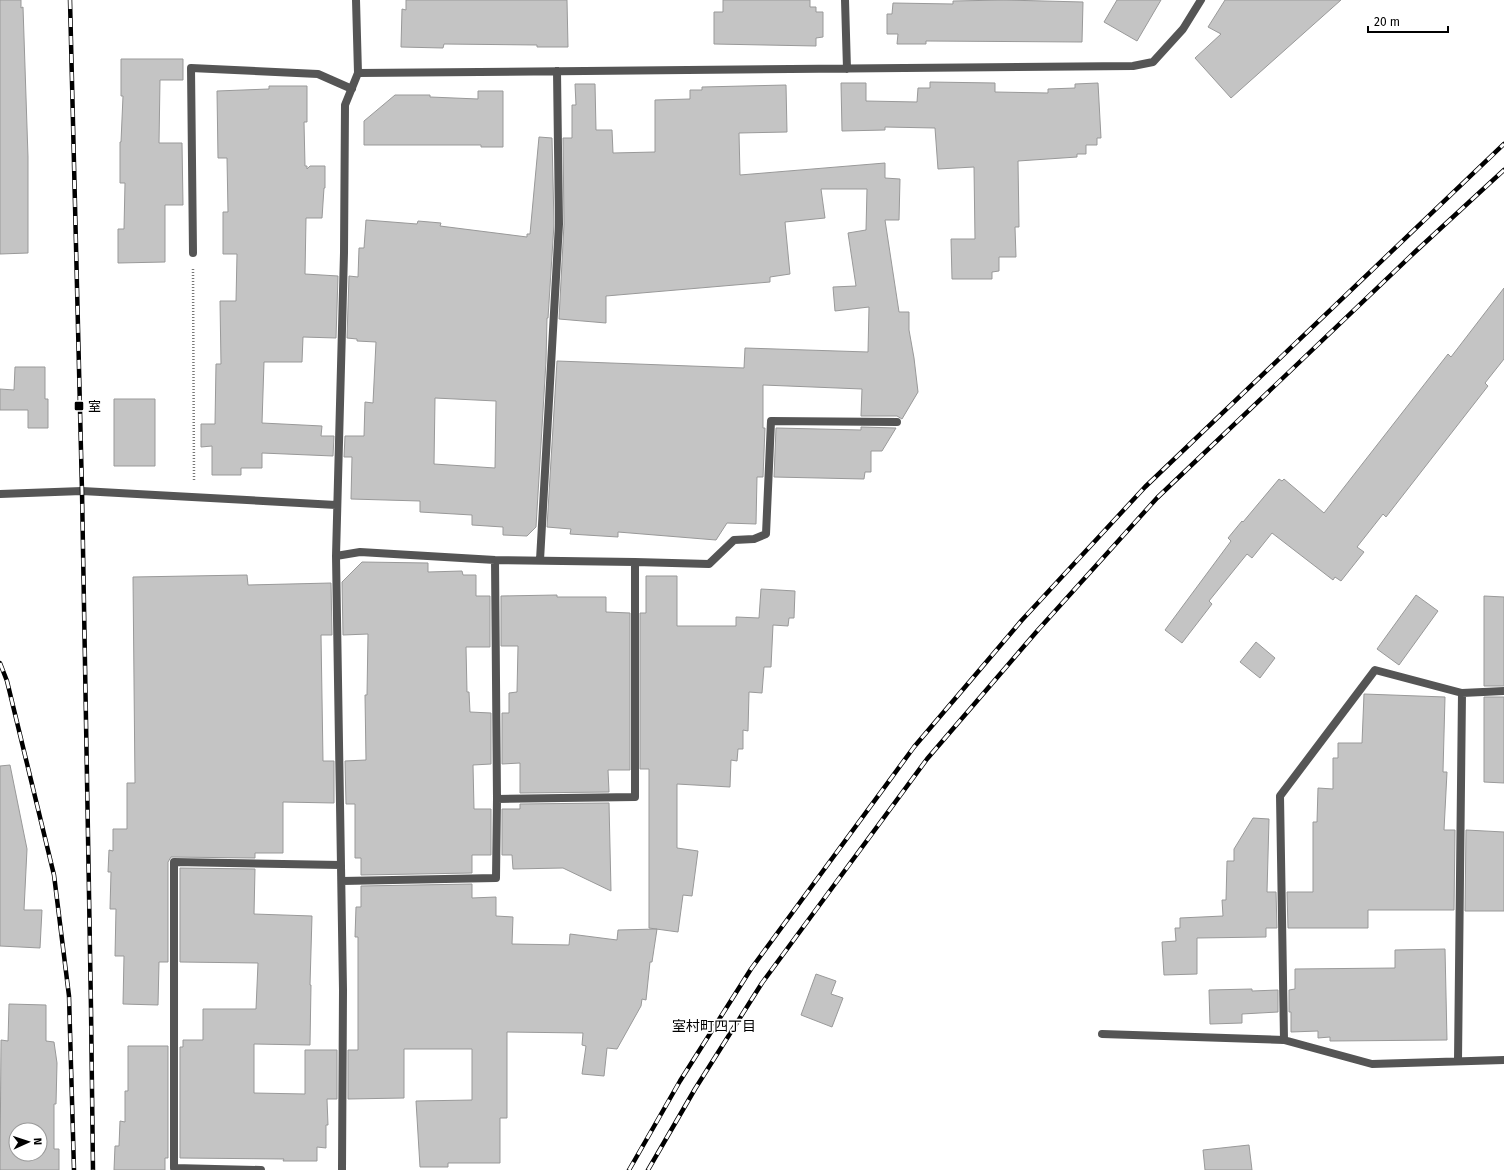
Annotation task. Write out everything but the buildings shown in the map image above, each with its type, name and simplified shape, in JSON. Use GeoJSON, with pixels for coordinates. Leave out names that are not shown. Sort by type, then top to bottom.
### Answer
{"type":"FeatureCollection","features":[{"type":"Feature","properties":{"kind":"street"},"geometry":{"type":"LineString","coordinates":[[342,1170],[343,990],[336,505],[344,253],[345,105],[358,73],[356,0]]}},
{"type":"Feature","properties":{"kind":"street"},"geometry":{"type":"LineString","coordinates":[[845,0],[846,69]]}},
{"type":"Feature","properties":{"kind":"street"},"geometry":{"type":"LineString","coordinates":[[358,73],[1133,66],[1153,62],[1183,29],[1201,0]]}},
{"type":"Feature","properties":{"kind":"street"},"geometry":{"type":"LineString","coordinates":[[193,253],[191,68],[318,74],[352,89]]}},
{"type":"Feature","properties":{"kind":"street"},"geometry":{"type":"LineString","coordinates":[[540,560],[559,224],[557,71]]}},
{"type":"Feature","properties":{"kind":"street"},"geometry":{"type":"LineString","coordinates":[[336,556],[360,552],[495,560],[709,564],[734,540],[754,539],[766,534],[771,421],[897,422]]}},
{"type":"Feature","properties":{"kind":"street"},"geometry":{"type":"LineString","coordinates":[[0,494],[82,491],[336,505]]}},
{"type":"Feature","properties":{"kind":"street"},"geometry":{"type":"LineString","coordinates":[[342,881],[496,878],[497,799],[495,560]]}},
{"type":"Feature","properties":{"kind":"street"},"geometry":{"type":"LineString","coordinates":[[497,799],[635,797],[635,562]]}},
{"type":"Feature","properties":{"kind":"street"},"geometry":{"type":"LineString","coordinates":[[1284,1040],[1280,796],[1375,670],[1462,693],[1504,692]]}},
{"type":"Feature","properties":{"kind":"street"},"geometry":{"type":"LineString","coordinates":[[1458,1062],[1462,693]]}},
{"type":"Feature","properties":{"kind":"street"},"geometry":{"type":"LineString","coordinates":[[261,1170],[174,1168],[174,862],[341,865]]}},
{"type":"Feature","properties":{"kind":"street"},"geometry":{"type":"LineString","coordinates":[[1102,1034],[1284,1040],[1372,1064],[1504,1060]]}},
{"type":"Feature","properties":{"kind":"path"},"geometry":{"type":"LineString","coordinates":[[193,253],[194,497]]}},
{"type":"Feature","properties":{"kind":"railway"},"geometry":{"type":"LineString","coordinates":[[70,0],[82,491],[93,1170]]}},
{"type":"Feature","properties":{"kind":"railway"},"geometry":{"type":"LineString","coordinates":[[629,1170],[680,1081],[751,969],[914,747],[1022,620],[1145,487],[1504,144]]}},
{"type":"Feature","properties":{"kind":"railway"},"geometry":{"type":"LineString","coordinates":[[648,1170],[695,1089],[762,983],[927,759],[1038,630],[1157,498],[1416,251],[1504,170]]}},
{"type":"Feature","properties":{"kind":"railway"},"geometry":{"type":"LineString","coordinates":[[0,663],[7,681],[54,875],[69,996],[74,1170]]}},
{"type":"Feature","properties":{"kind":"place","name":"室"},"geometry":{"type":"Point","coordinates":[79,406]}},
{"type":"Feature","properties":{"kind":"district","name":"室村町四丁目"},"geometry":{"type":"Point","coordinates":[714,1026]}}]}
